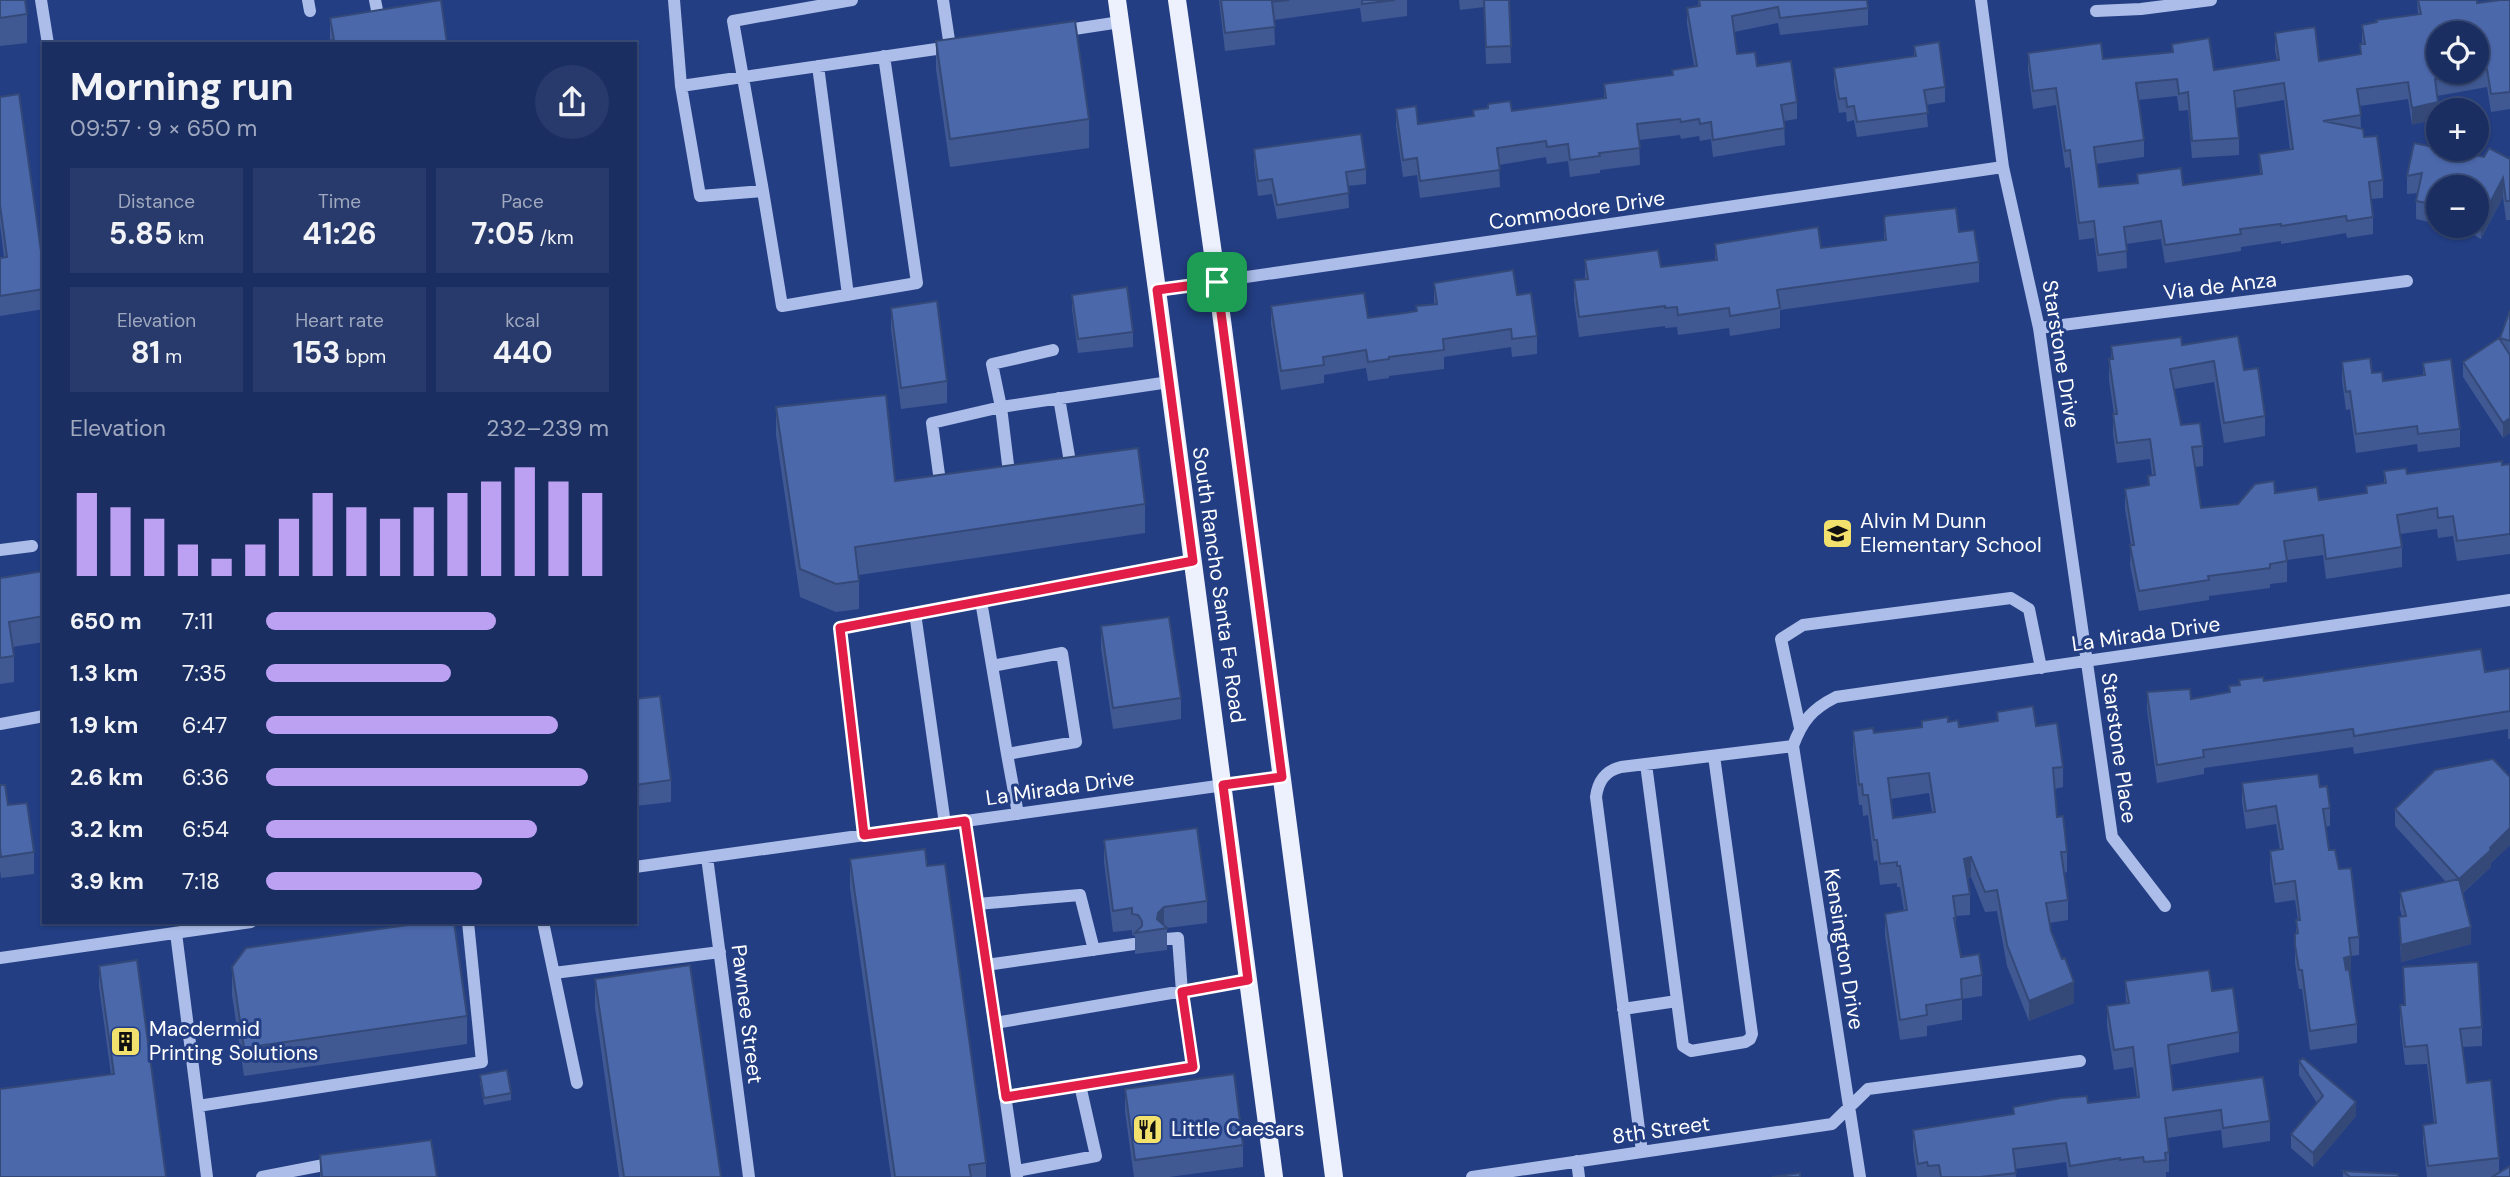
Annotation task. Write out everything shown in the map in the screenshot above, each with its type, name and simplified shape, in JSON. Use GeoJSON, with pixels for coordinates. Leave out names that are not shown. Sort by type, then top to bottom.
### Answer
{"type":"FeatureCollection","features":[{"type":"Feature","properties":{"kind":"main road","name":"South Rancho Santa Fe Road"},"geometry":{"type":"LineString","coordinates":[[1117,0],[1274,1177]]}},
{"type":"Feature","properties":{"kind":"main road","name":"South Rancho Santa Fe Road"},"geometry":{"type":"LineString","coordinates":[[1177,0],[1217,282],[1334,1177]]}},
{"type":"Feature","properties":{"kind":"street"},"geometry":{"type":"LineString","coordinates":[[41,0],[48,42]]}},
{"type":"Feature","properties":{"kind":"street"},"geometry":{"type":"LineString","coordinates":[[375,0],[379,20]]}},
{"type":"Feature","properties":{"kind":"street"},"geometry":{"type":"LineString","coordinates":[[674,0],[681,86],[700,196],[763,191]]}},
{"type":"Feature","properties":{"kind":"street"},"geometry":{"type":"LineString","coordinates":[[852,0],[733,21],[782,306],[918,283],[884,56]]}},
{"type":"Feature","properties":{"kind":"street"},"geometry":{"type":"LineString","coordinates":[[681,86],[956,46],[943,0]]}},
{"type":"Feature","properties":{"kind":"street","name":"Starstone Drive"},"geometry":{"type":"LineString","coordinates":[[1981,0],[1986,55],[2003,167],[2039,328],[2087,662]]}},
{"type":"Feature","properties":{"kind":"street"},"geometry":{"type":"LineString","coordinates":[[2096,11],[2139,4],[2211,0]]}},
{"type":"Feature","properties":{"kind":"street"},"geometry":{"type":"LineString","coordinates":[[1041,34],[1120,23]]}},
{"type":"Feature","properties":{"kind":"street"},"geometry":{"type":"LineString","coordinates":[[818,66],[848,295]]}},
{"type":"Feature","properties":{"kind":"street","name":"Commodore Drive"},"geometry":{"type":"LineString","coordinates":[[1157,290],[2003,167]]}},
{"type":"Feature","properties":{"kind":"street","name":"Via de Anza"},"geometry":{"type":"LineString","coordinates":[[2039,328],[2407,281]]}},
{"type":"Feature","properties":{"kind":"street"},"geometry":{"type":"LineString","coordinates":[[1010,482],[1001,407],[992,363],[1053,350]]}},
{"type":"Feature","properties":{"kind":"street"},"geometry":{"type":"LineString","coordinates":[[941,489],[932,423],[1001,407],[1169,382]]}},
{"type":"Feature","properties":{"kind":"street"},"geometry":{"type":"LineString","coordinates":[[1059,398],[1070,461]]}},
{"type":"Feature","properties":{"kind":"street"},"geometry":{"type":"LineString","coordinates":[[0,550],[32,546]]}},
{"type":"Feature","properties":{"kind":"street"},"geometry":{"type":"LineString","coordinates":[[864,835],[840,628],[1193,561]]}},
{"type":"Feature","properties":{"kind":"street"},"geometry":{"type":"LineString","coordinates":[[1642,1152],[1596,797],[1597,787],[1603,777],[1611,770],[1646,764],[1793,746],[1800,728],[1781,639],[1803,625],[2011,598],[2029,609],[2041,668]]}},
{"type":"Feature","properties":{"kind":"street","name":"La Mirada Drive"},"geometry":{"type":"LineString","coordinates":[[1800,728],[1818,706],[1836,696],[2510,600]]}},
{"type":"Feature","properties":{"kind":"street"},"geometry":{"type":"LineString","coordinates":[[981,601],[1018,814]]}},
{"type":"Feature","properties":{"kind":"street"},"geometry":{"type":"LineString","coordinates":[[915,613],[945,824]]}},
{"type":"Feature","properties":{"kind":"street"},"geometry":{"type":"LineString","coordinates":[[992,666],[1062,653],[1076,742],[1007,754]]}},
{"type":"Feature","properties":{"kind":"street","name":"Starstone Place"},"geometry":{"type":"LineString","coordinates":[[2087,662],[2112,837],[2165,906]]}},
{"type":"Feature","properties":{"kind":"street"},"geometry":{"type":"LineString","coordinates":[[0,724],[42,716]]}},
{"type":"Feature","properties":{"kind":"street","name":"Kensington Drive"},"geometry":{"type":"LineString","coordinates":[[1793,746],[1860,1177]]}},
{"type":"Feature","properties":{"kind":"street"},"geometry":{"type":"LineString","coordinates":[[1646,764],[1683,1046],[1691,1051],[1745,1042],[1752,1034],[1714,756]]}},
{"type":"Feature","properties":{"kind":"street","name":"La Mirada Drive"},"geometry":{"type":"LineString","coordinates":[[637,867],[1282,777]]}},
{"type":"Feature","properties":{"kind":"street"},"geometry":{"type":"LineString","coordinates":[[965,821],[1017,1174],[1096,1156],[1080,1085]]}},
{"type":"Feature","properties":{"kind":"street","name":"Pawnee Street"},"geometry":{"type":"LineString","coordinates":[[707,857],[749,1177]]}},
{"type":"Feature","properties":{"kind":"street"},"geometry":{"type":"LineString","coordinates":[[977,904],[1080,894],[1094,950]]}},
{"type":"Feature","properties":{"kind":"street"},"geometry":{"type":"LineString","coordinates":[[151,924],[153,936]]}},
{"type":"Feature","properties":{"kind":"street"},"geometry":{"type":"LineString","coordinates":[[198,1106],[482,1062],[468,924]]}},
{"type":"Feature","properties":{"kind":"street"},"geometry":{"type":"LineString","coordinates":[[543,924],[577,1083]]}},
{"type":"Feature","properties":{"kind":"street"},"geometry":{"type":"LineString","coordinates":[[0,958],[176,933],[209,925]]}},
{"type":"Feature","properties":{"kind":"street"},"geometry":{"type":"LineString","coordinates":[[176,933],[207,1177]]}},
{"type":"Feature","properties":{"kind":"street"},"geometry":{"type":"LineString","coordinates":[[1006,1097],[1193,1067],[1182,992],[1178,938],[1166,939]]}},
{"type":"Feature","properties":{"kind":"street"},"geometry":{"type":"LineString","coordinates":[[986,965],[1134,944]]}},
{"type":"Feature","properties":{"kind":"street"},"geometry":{"type":"LineString","coordinates":[[554,973],[720,952]]}},
{"type":"Feature","properties":{"kind":"street"},"geometry":{"type":"LineString","coordinates":[[995,1023],[1248,980]]}},
{"type":"Feature","properties":{"kind":"street"},"geometry":{"type":"LineString","coordinates":[[1623,1009],[1677,1001]]}},
{"type":"Feature","properties":{"kind":"street","name":"8th Street"},"geometry":{"type":"LineString","coordinates":[[1472,1177],[1832,1124],[1868,1089],[2080,1061]]}},
{"type":"Feature","properties":{"kind":"street"},"geometry":{"type":"LineString","coordinates":[[262,1177],[294,1174],[343,1161]]}},
{"type":"Feature","properties":{"kind":"street"},"geometry":{"type":"LineString","coordinates":[[1577,1161],[1579,1177]]}},
{"type":"Feature","properties":{"kind":"building"},"geometry":{"type":"Polygon","coordinates":[[[0,0],[25,0],[27,14],[0,18],[0,0]]]}},
{"type":"Feature","properties":{"kind":"building"},"geometry":{"type":"Polygon","coordinates":[[[441,0],[447,42],[320,42],[334,40],[330,18],[441,0]]]}},
{"type":"Feature","properties":{"kind":"building"},"geometry":{"type":"Polygon","coordinates":[[[1221,0],[1289,0],[1272,2],[1275,27],[1225,33],[1221,0]]]}},
{"type":"Feature","properties":{"kind":"building"},"geometry":{"type":"Polygon","coordinates":[[[1362,0],[1395,0],[1362,4],[1362,0]]]}},
{"type":"Feature","properties":{"kind":"building"},"geometry":{"type":"Polygon","coordinates":[[[1484,0],[1509,0],[1511,46],[1486,47],[1484,0]]]}},
{"type":"Feature","properties":{"kind":"building"},"geometry":{"type":"Polygon","coordinates":[[[1699,0],[1867,0],[1868,8],[1780,18],[1778,7],[1732,16],[1737,54],[1755,52],[1757,66],[1791,61],[1797,102],[1781,105],[1785,128],[1713,140],[1711,122],[1700,124],[1699,119],[1637,124],[1640,148],[1570,160],[1568,144],[1547,147],[1546,141],[1497,148],[1500,170],[1420,181],[1417,158],[1403,160],[1396,109],[1416,106],[1418,124],[1474,116],[1473,110],[1488,108],[1488,104],[1510,101],[1512,111],[1606,98],[1604,84],[1673,75],[1672,70],[1697,66],[1687,8],[1700,6],[1699,0]]]}},
{"type":"Feature","properties":{"kind":"building"},"geometry":{"type":"Polygon","coordinates":[[[2418,0],[2477,0],[2477,3],[2510,0],[2510,92],[2491,94],[2489,21],[2426,21],[2426,84],[2436,84],[2437,98],[2426,98],[2426,105],[2412,108],[2408,82],[2357,89],[2361,115],[2323,121],[2363,129],[2364,137],[2377,136],[2383,180],[2369,182],[2373,217],[2347,221],[2346,216],[2240,229],[2241,234],[2165,245],[2161,221],[2124,227],[2127,251],[2098,255],[2094,221],[2079,223],[2070,150],[2065,151],[2056,88],[2033,91],[2028,53],[2101,43],[2103,59],[2173,52],[2172,44],[2209,38],[2214,70],[2279,60],[2275,33],[2315,27],[2319,61],[2361,54],[2360,44],[2365,44],[2362,25],[2377,22],[2376,20],[2421,14],[2418,0]],[[2177,79],[2136,83],[2144,140],[2094,147],[2099,187],[2138,183],[2137,174],[2181,168],[2183,185],[2262,174],[2259,154],[2293,149],[2284,83],[2234,91],[2239,138],[2192,141],[2188,92],[2179,94],[2177,79]]]}},
{"type":"Feature","properties":{"kind":"building"},"geometry":{"type":"Polygon","coordinates":[[[1075,21],[1089,119],[950,139],[936,41],[1075,21]]]}},
{"type":"Feature","properties":{"kind":"building"},"geometry":{"type":"Polygon","coordinates":[[[1939,42],[1945,87],[1924,90],[1928,113],[1857,122],[1854,106],[1847,107],[1846,98],[1839,99],[1834,68],[1916,56],[1914,46],[1939,42]]]}},
{"type":"Feature","properties":{"kind":"building"},"geometry":{"type":"Polygon","coordinates":[[[19,94],[42,258],[42,289],[0,296],[0,258],[7,257],[0,205],[0,97],[19,94]]]}},
{"type":"Feature","properties":{"kind":"building"},"geometry":{"type":"Polygon","coordinates":[[[1361,134],[1366,169],[1346,172],[1349,193],[1277,205],[1272,179],[1258,181],[1254,149],[1361,134]]]}},
{"type":"Feature","properties":{"kind":"building"},"geometry":{"type":"Polygon","coordinates":[[[2414,143],[2426,146],[2426,161],[2489,161],[2489,148],[2510,159],[2510,201],[2506,201],[2503,178],[2489,205],[2489,175],[2426,175],[2426,203],[2416,201],[2422,173],[2407,176],[2414,143]]]}},
{"type":"Feature","properties":{"kind":"building"},"geometry":{"type":"Polygon","coordinates":[[[1956,208],[1959,232],[1974,230],[1979,262],[1777,290],[1780,308],[1730,316],[1729,308],[1678,315],[1677,307],[1665,306],[1579,317],[1574,280],[1588,279],[1585,260],[1658,250],[1661,267],[1717,260],[1715,244],[1818,227],[1821,248],[1886,240],[1885,216],[1956,208]]]}},
{"type":"Feature","properties":{"kind":"building"},"geometry":{"type":"Polygon","coordinates":[[[1513,270],[1517,295],[1531,293],[1537,336],[1512,339],[1511,329],[1443,339],[1444,350],[1368,362],[1366,350],[1323,357],[1324,365],[1281,371],[1271,306],[1364,293],[1368,318],[1405,313],[1417,311],[1416,306],[1437,304],[1434,283],[1513,270]]]}},
{"type":"Feature","properties":{"kind":"building"},"geometry":{"type":"Polygon","coordinates":[[[1127,287],[1133,332],[1078,339],[1072,295],[1127,287]]]}},
{"type":"Feature","properties":{"kind":"building"},"geometry":{"type":"Polygon","coordinates":[[[937,301],[947,381],[901,388],[891,308],[937,301]]]}},
{"type":"Feature","properties":{"kind":"building"},"geometry":{"type":"Polygon","coordinates":[[[2510,310],[2510,341],[2500,338],[2510,310]]]}},
{"type":"Feature","properties":{"kind":"building"},"geometry":{"type":"Polygon","coordinates":[[[2238,336],[2244,370],[2258,368],[2265,416],[2224,423],[2214,361],[2170,369],[2181,425],[2200,423],[2203,446],[2192,447],[2201,508],[2238,504],[2255,484],[2274,481],[2275,493],[2317,487],[2319,500],[2367,493],[2366,486],[2386,483],[2384,471],[2406,468],[2407,474],[2502,461],[2502,465],[2510,464],[2510,534],[2457,541],[2453,516],[2438,518],[2437,508],[2397,515],[2402,547],[2326,559],[2323,535],[2284,541],[2287,561],[2270,564],[2270,568],[2208,576],[2209,580],[2139,591],[2130,545],[2134,545],[2125,489],[2149,485],[2148,476],[2155,475],[2150,439],[2117,443],[2113,414],[2117,414],[2109,359],[2113,359],[2111,346],[2181,337],[2182,345],[2238,336]]]}},
{"type":"Feature","properties":{"kind":"building"},"geometry":{"type":"Polygon","coordinates":[[[2499,338],[2510,355],[2510,418],[2503,423],[2463,362],[2499,338]]]}},
{"type":"Feature","properties":{"kind":"building"},"geometry":{"type":"Polygon","coordinates":[[[2370,358],[2372,373],[2382,372],[2383,381],[2425,375],[2423,363],[2451,359],[2460,429],[2418,434],[2417,426],[2356,434],[2350,391],[2346,392],[2342,362],[2370,358]]]}},
{"type":"Feature","properties":{"kind":"building"},"geometry":{"type":"Polygon","coordinates":[[[886,395],[895,481],[1138,448],[1145,504],[855,547],[859,581],[836,584],[800,569],[776,407],[886,395]]]}},
{"type":"Feature","properties":{"kind":"building"},"geometry":{"type":"Polygon","coordinates":[[[42,571],[42,616],[9,622],[14,656],[0,658],[0,578],[42,571]]]}},
{"type":"Feature","properties":{"kind":"building"},"geometry":{"type":"Polygon","coordinates":[[[1169,617],[1181,698],[1113,708],[1101,626],[1169,617]]]}},
{"type":"Feature","properties":{"kind":"building"},"geometry":{"type":"Polygon","coordinates":[[[2481,649],[2485,672],[2510,668],[2510,711],[2354,736],[2353,729],[2203,750],[2204,757],[2157,765],[2147,692],[2190,689],[2191,699],[2230,692],[2229,686],[2240,685],[2239,680],[2263,677],[2264,681],[2481,649]]]}},
{"type":"Feature","properties":{"kind":"building"},"geometry":{"type":"Polygon","coordinates":[[[660,696],[671,780],[637,785],[637,699],[660,696]]]}},
{"type":"Feature","properties":{"kind":"building"},"geometry":{"type":"Polygon","coordinates":[[[2033,706],[2036,726],[2057,723],[2063,767],[2053,768],[2057,817],[2063,816],[2067,852],[2061,852],[2068,900],[2046,903],[2051,931],[2074,982],[2029,1001],[2007,945],[1997,890],[1985,892],[1971,857],[1964,859],[1970,894],[1953,896],[1954,918],[1961,957],[1979,954],[1982,975],[1961,979],[1962,999],[1926,1005],[1927,1015],[1900,1020],[1885,914],[1907,910],[1900,866],[1897,866],[1897,862],[1880,864],[1868,795],[1863,795],[1862,784],[1859,785],[1853,731],[1873,728],[1874,733],[1922,727],[1922,721],[1948,717],[1948,722],[1958,720],[1959,727],[1998,721],[1997,712],[2033,706]],[[1929,773],[1888,778],[1893,818],[1935,812],[1929,773]]]}},
{"type":"Feature","properties":{"kind":"building"},"geometry":{"type":"Polygon","coordinates":[[[2493,759],[2510,777],[2510,828],[2491,850],[2459,879],[2395,809],[2435,770],[2493,759]]]}},
{"type":"Feature","properties":{"kind":"building"},"geometry":{"type":"Polygon","coordinates":[[[2318,774],[2320,787],[2327,786],[2330,808],[2323,809],[2329,850],[2335,850],[2339,869],[2351,868],[2359,937],[2349,938],[2351,956],[2344,958],[2346,970],[2349,969],[2357,1024],[2310,1031],[2302,970],[2299,970],[2295,945],[2295,934],[2298,933],[2296,920],[2300,920],[2295,881],[2275,884],[2270,851],[2283,849],[2276,806],[2246,811],[2242,783],[2318,774]]]}},
{"type":"Feature","properties":{"kind":"building"},"geometry":{"type":"Polygon","coordinates":[[[0,785],[5,785],[8,805],[27,803],[34,852],[1,857],[0,785]]]}},
{"type":"Feature","properties":{"kind":"building"},"geometry":{"type":"Polygon","coordinates":[[[1197,828],[1207,901],[1164,907],[1158,913],[1157,919],[1167,928],[1135,933],[1142,926],[1142,921],[1138,915],[1132,914],[1132,908],[1113,911],[1104,840],[1197,828]]]}},
{"type":"Feature","properties":{"kind":"building"},"geometry":{"type":"Polygon","coordinates":[[[925,849],[927,866],[945,864],[986,1163],[969,1165],[971,1177],[895,1177],[850,859],[925,849]]]}},
{"type":"Feature","properties":{"kind":"building"},"geometry":{"type":"Polygon","coordinates":[[[2459,879],[2471,927],[2401,945],[2399,917],[2406,916],[2400,892],[2459,879]]]}},
{"type":"Feature","properties":{"kind":"building"},"geometry":{"type":"Polygon","coordinates":[[[415,924],[454,924],[467,1016],[244,1048],[232,967],[246,948],[415,924]]]}},
{"type":"Feature","properties":{"kind":"building","name":"Macdermid Printing Solutions"},"geometry":{"type":"Polygon","coordinates":[[[137,960],[166,1177],[0,1177],[0,1089],[114,1074],[99,966],[137,960]]]}},
{"type":"Feature","properties":{"kind":"building"},"geometry":{"type":"Polygon","coordinates":[[[2478,962],[2482,1027],[2460,1029],[2467,1083],[2491,1080],[2499,1158],[2428,1166],[2423,1125],[2436,1123],[2427,1045],[2405,1047],[2400,1005],[2405,1005],[2403,967],[2478,962]]]}},
{"type":"Feature","properties":{"kind":"building"},"geometry":{"type":"Polygon","coordinates":[[[690,965],[721,1177],[624,1177],[595,979],[690,965]]]}},
{"type":"Feature","properties":{"kind":"building"},"geometry":{"type":"Polygon","coordinates":[[[2209,970],[2212,991],[2233,988],[2239,1032],[2168,1045],[2173,1090],[2263,1077],[2270,1121],[2223,1128],[2221,1110],[2165,1118],[2169,1152],[2165,1153],[2166,1160],[2144,1162],[2143,1157],[2120,1158],[2070,1166],[2066,1143],[2013,1149],[2016,1173],[1941,1177],[1939,1165],[1928,1166],[1927,1162],[1918,1164],[1913,1130],[2014,1114],[2013,1107],[2061,1098],[2087,1096],[2088,1103],[2139,1097],[2133,1047],[2114,1050],[2107,1006],[2129,1003],[2125,981],[2209,970]]]}},
{"type":"Feature","properties":{"kind":"building"},"geometry":{"type":"Polygon","coordinates":[[[2303,1058],[2356,1102],[2313,1153],[2291,1134],[2323,1096],[2299,1061],[2303,1058]]]}},
{"type":"Feature","properties":{"kind":"building"},"geometry":{"type":"Polygon","coordinates":[[[507,1070],[511,1093],[484,1098],[480,1075],[507,1070]]]}},
{"type":"Feature","properties":{"kind":"building"},"geometry":{"type":"Polygon","coordinates":[[[1234,1074],[1243,1145],[1135,1160],[1125,1089],[1234,1074]]]}},
{"type":"Feature","properties":{"kind":"building"},"geometry":{"type":"Polygon","coordinates":[[[431,1140],[437,1177],[322,1177],[320,1155],[431,1140]]]}},
{"type":"Feature","properties":{"kind":"building"},"geometry":{"type":"Polygon","coordinates":[[[2510,1166],[2510,1177],[2492,1177],[2510,1166]]]}},
{"type":"Feature","properties":{"kind":"building"},"geometry":{"type":"Polygon","coordinates":[[[2343,1171],[2398,1174],[2398,1177],[2350,1177],[2343,1171]]]}},
{"type":"Feature","properties":{"kind":"building"},"geometry":{"type":"Polygon","coordinates":[[[1800,1173],[1800,1177],[1772,1177],[1800,1173]]]}},
{"type":"Feature","properties":{"kind":"place","name":"Alvin M Dunn Elementary School"},"geometry":{"type":"Point","coordinates":[1837,533]}},
{"type":"Feature","properties":{"kind":"place","name":"Macdermid Printing Solutions"},"geometry":{"type":"Point","coordinates":[126,1041]}},
{"type":"Feature","properties":{"kind":"place","name":"Little Caesars"},"geometry":{"type":"Point","coordinates":[1148,1129]}},
{"type":"Feature","properties":{"kind":"route"},"geometry":{"type":"LineString","coordinates":[[1217,282],[1282,777],[1223,785],[1248,980],[1182,992],[1193,1067],[1006,1097],[965,821],[864,835],[840,628],[1193,561],[1157,290],[1217,282]]}}]}
